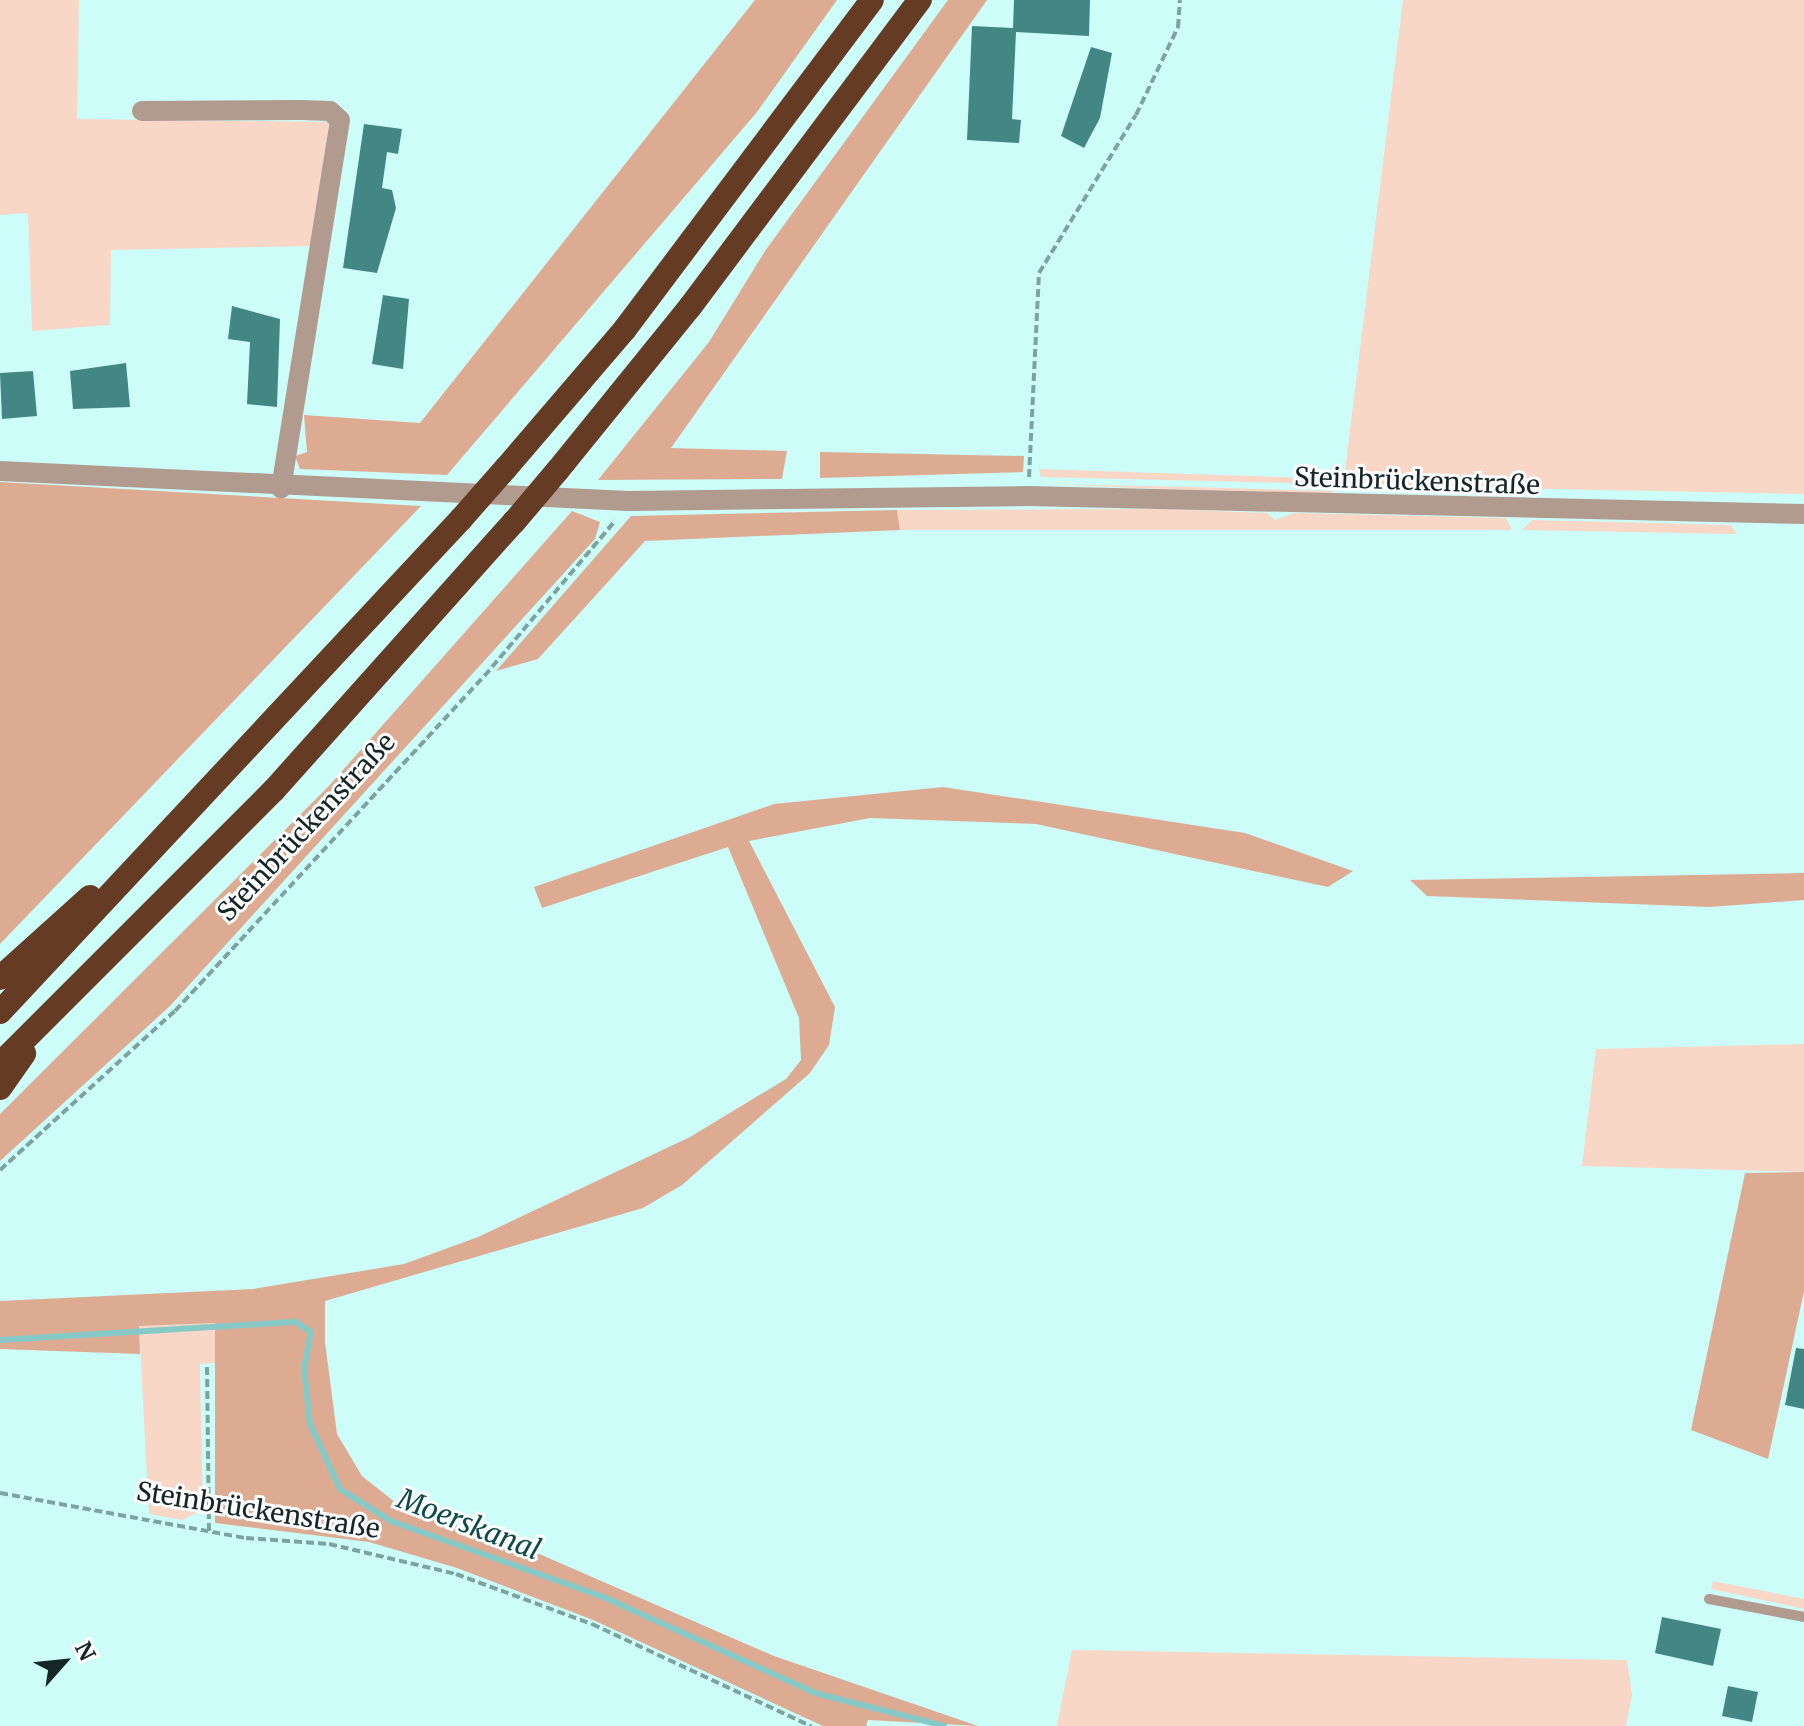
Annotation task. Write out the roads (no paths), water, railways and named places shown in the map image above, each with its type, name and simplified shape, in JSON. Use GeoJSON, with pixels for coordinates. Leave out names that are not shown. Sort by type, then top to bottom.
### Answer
{"type":"FeatureCollection","features":[{"type":"Feature","properties":{"kind":"highway"},"geometry":{"type":"LineString","coordinates":[[0,1012],[198,804],[506,468],[625,329],[872,0]]}},
{"type":"Feature","properties":{"kind":"highway"},"geometry":{"type":"LineString","coordinates":[[0,1064],[274,790],[514,522],[690,307],[920,0]]}},
{"type":"Feature","properties":{"kind":"highway"},"geometry":{"type":"LineString","coordinates":[[0,978],[198,804]]}},
{"type":"Feature","properties":{"kind":"highway"},"geometry":{"type":"LineString","coordinates":[[0,1088],[48,1019]]}},
{"type":"Feature","properties":{"kind":"street"},"geometry":{"type":"LineString","coordinates":[[142,111],[330,111],[340,120],[281,488]]}},
{"type":"Feature","properties":{"kind":"street","name":"Steinbrückenstraße"},"geometry":{"type":"LineString","coordinates":[[0,471],[281,488],[628,501],[1028,496],[1804,514]]}},
{"type":"Feature","properties":{"kind":"lane"},"geometry":{"type":"LineString","coordinates":[[1709,1599],[1804,1617]]}},
{"type":"Feature","properties":{"kind":"waterway","name":"Moerskanal"},"geometry":{"type":"LineString","coordinates":[[0,1340],[296,1322],[311,1332],[304,1367],[310,1424],[340,1489],[391,1521],[606,1598],[815,1693],[944,1726]]}}]}
